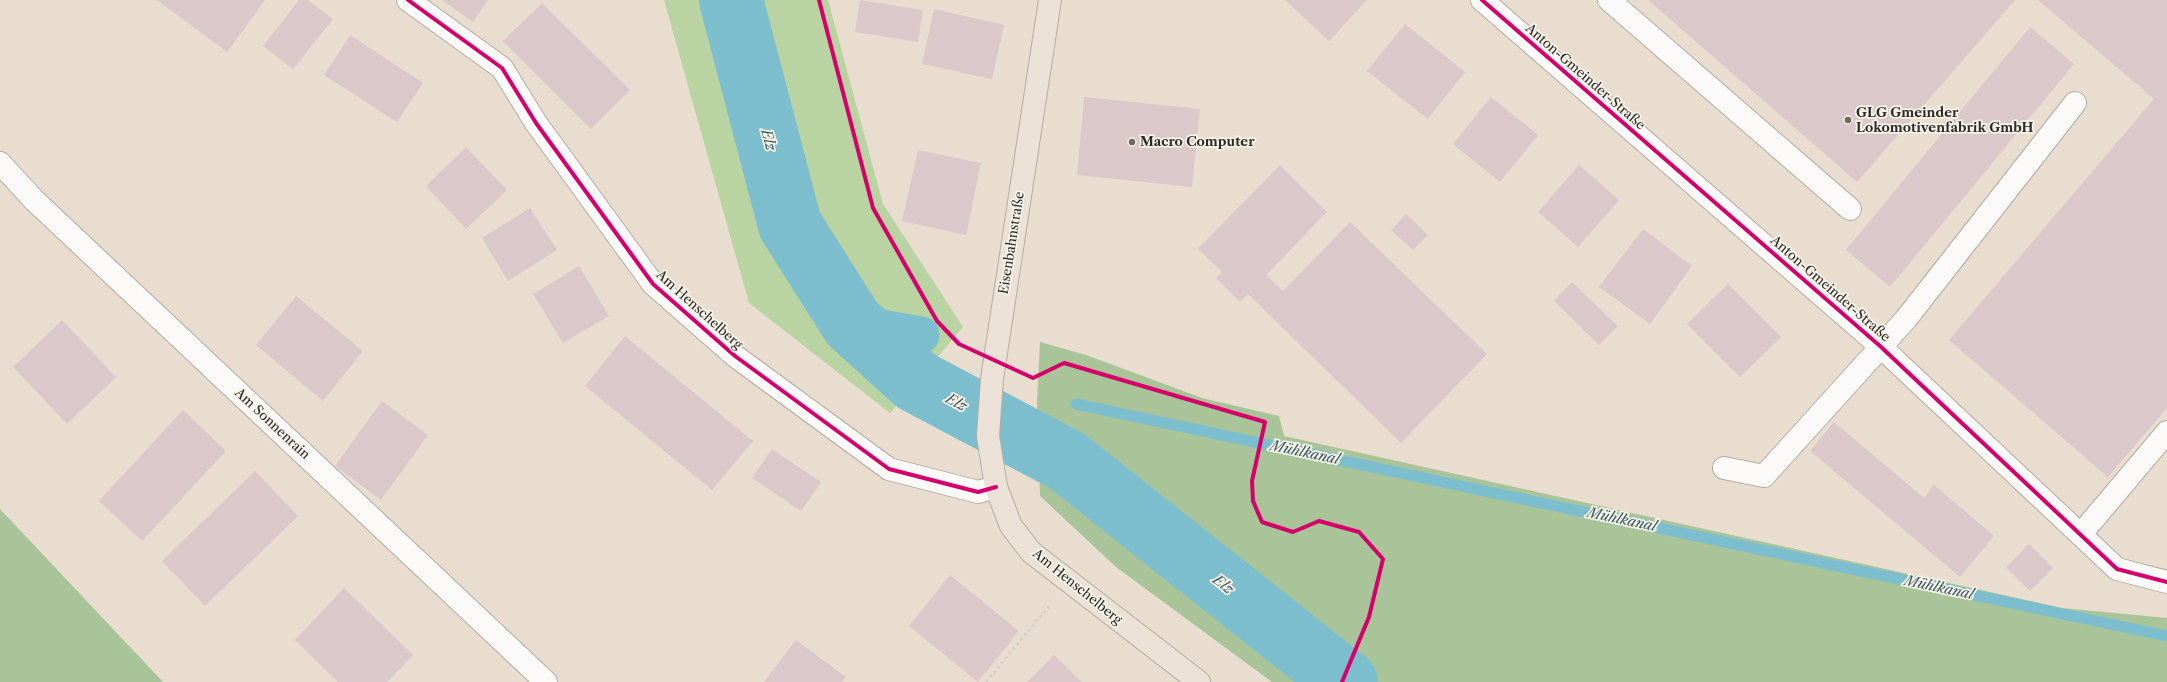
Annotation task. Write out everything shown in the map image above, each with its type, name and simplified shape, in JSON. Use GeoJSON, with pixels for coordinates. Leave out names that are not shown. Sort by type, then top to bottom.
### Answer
{"type":"FeatureCollection","features":[{"type":"Feature","properties":{"kind":"main road","name":"Eisenbahnstraße"},"geometry":{"type":"LineString","coordinates":[[996,488],[989,451],[992,380],[1050,0]]}},
{"type":"Feature","properties":{"kind":"main road","name":"Am Henschelberg"},"geometry":{"type":"LineString","coordinates":[[996,488],[1011,526],[1031,552],[1199,682]]}},
{"type":"Feature","properties":{"kind":"street","name":"Am Henschelberg"},"geometry":{"type":"LineString","coordinates":[[408,0],[502,68],[536,123],[653,284],[735,356],[889,469],[978,492],[996,488]]}},
{"type":"Feature","properties":{"kind":"street","name":"Anton-Gmeinder-Straße"},"geometry":{"type":"LineString","coordinates":[[1482,0],[1880,346],[2117,569],[2167,582]]}},
{"type":"Feature","properties":{"kind":"street"},"geometry":{"type":"LineString","coordinates":[[1608,0],[1850,208]]}},
{"type":"Feature","properties":{"kind":"street"},"geometry":{"type":"LineString","coordinates":[[1724,468],[1764,476],[1906,319],[2075,104]]}},
{"type":"Feature","properties":{"kind":"street","name":"Am Sonnenrain"},"geometry":{"type":"LineString","coordinates":[[0,163],[34,200],[546,682]]}},
{"type":"Feature","properties":{"kind":"street"},"geometry":{"type":"LineString","coordinates":[[2081,534],[2167,432]]}},
{"type":"Feature","properties":{"kind":"path"},"geometry":{"type":"LineString","coordinates":[[986,682],[1046,610]]}},
{"type":"Feature","properties":{"kind":"green space"},"geometry":{"type":"Polygon","coordinates":[[[664,0],[828,0],[883,204],[963,327],[890,413],[749,303],[664,0]]]}},
{"type":"Feature","properties":{"kind":"green space"},"geometry":{"type":"Polygon","coordinates":[[[1040,342],[1086,355],[1202,398],[1279,416],[1284,436],[2062,608],[2167,618],[2167,682],[1272,682],[1116,567],[1040,496],[1037,401],[1040,342]]]}},
{"type":"Feature","properties":{"kind":"green space"},"geometry":{"type":"Polygon","coordinates":[[[0,509],[163,682],[0,682],[0,509]]]}},
{"type":"Feature","properties":{"kind":"building"},"geometry":{"type":"Polygon","coordinates":[[[157,0],[265,0],[227,52],[157,0]]]}},
{"type":"Feature","properties":{"kind":"building"},"geometry":{"type":"Polygon","coordinates":[[[299,0],[308,0],[333,19],[293,69],[263,46],[299,0]]]}},
{"type":"Feature","properties":{"kind":"building"},"geometry":{"type":"Polygon","coordinates":[[[442,0],[488,0],[473,22],[442,0]]]}},
{"type":"Feature","properties":{"kind":"building"},"geometry":{"type":"Polygon","coordinates":[[[860,0],[923,10],[918,42],[855,32],[860,0]]]}},
{"type":"Feature","properties":{"kind":"building"},"geometry":{"type":"Polygon","coordinates":[[[1285,0],[1367,0],[1329,41],[1285,0]]]}},
{"type":"Feature","properties":{"kind":"building","name":"GLG Gmeinder Lokomotivenfabrik GmbH"},"geometry":{"type":"Polygon","coordinates":[[[1648,0],[2015,0],[1857,182],[1648,0]]]}},
{"type":"Feature","properties":{"kind":"building"},"geometry":{"type":"Polygon","coordinates":[[[2038,0],[2167,0],[2167,408],[2108,477],[1949,340],[2154,99],[2038,0]]]}},
{"type":"Feature","properties":{"kind":"building"},"geometry":{"type":"Polygon","coordinates":[[[542,3],[630,90],[591,129],[503,41],[542,3]]]}},
{"type":"Feature","properties":{"kind":"building"},"geometry":{"type":"Polygon","coordinates":[[[934,9],[1004,25],[992,79],[922,64],[934,9]]]}},
{"type":"Feature","properties":{"kind":"building"},"geometry":{"type":"Polygon","coordinates":[[[1405,24],[1465,72],[1428,119],[1367,71],[1405,24]]]}},
{"type":"Feature","properties":{"kind":"building"},"geometry":{"type":"Polygon","coordinates":[[[2030,27],[2074,64],[1890,287],[1846,250],[2030,27]]]}},
{"type":"Feature","properties":{"kind":"building"},"geometry":{"type":"Polygon","coordinates":[[[350,35],[423,83],[397,122],[324,75],[350,35]]]}},
{"type":"Feature","properties":{"kind":"building"},"geometry":{"type":"Polygon","coordinates":[[[1084,97],[1200,109],[1192,187],[1077,175],[1084,97]]]}},
{"type":"Feature","properties":{"kind":"building"},"geometry":{"type":"Polygon","coordinates":[[[1491,97],[1538,135],[1500,182],[1453,144],[1491,97]]]}},
{"type":"Feature","properties":{"kind":"building"},"geometry":{"type":"Polygon","coordinates":[[[466,147],[507,190],[466,229],[426,186],[466,147]]]}},
{"type":"Feature","properties":{"kind":"building"},"geometry":{"type":"Polygon","coordinates":[[[918,150],[981,163],[966,235],[902,221],[918,150]]]}},
{"type":"Feature","properties":{"kind":"building"},"geometry":{"type":"Polygon","coordinates":[[[1280,165],[1327,212],[1266,275],[1283,291],[1350,222],[1487,354],[1401,443],[1248,294],[1240,302],[1216,278],[1222,272],[1198,249],[1280,165]]]}},
{"type":"Feature","properties":{"kind":"building"},"geometry":{"type":"Polygon","coordinates":[[[1579,165],[1619,200],[1578,247],[1538,212],[1579,165]]]}},
{"type":"Feature","properties":{"kind":"building"},"geometry":{"type":"Polygon","coordinates":[[[530,208],[557,250],[508,281],[482,238],[530,208]]]}},
{"type":"Feature","properties":{"kind":"building"},"geometry":{"type":"Polygon","coordinates":[[[1406,214],[1428,235],[1413,250],[1391,230],[1406,214]]]}},
{"type":"Feature","properties":{"kind":"building"},"geometry":{"type":"Polygon","coordinates":[[[1643,229],[1692,266],[1650,324],[1599,287],[1643,229]]]}},
{"type":"Feature","properties":{"kind":"building"},"geometry":{"type":"Polygon","coordinates":[[[579,266],[609,316],[563,343],[533,294],[579,266]]]}},
{"type":"Feature","properties":{"kind":"building"},"geometry":{"type":"Polygon","coordinates":[[[1572,282],[1618,326],[1599,345],[1554,301],[1572,282]]]}},
{"type":"Feature","properties":{"kind":"building"},"geometry":{"type":"Polygon","coordinates":[[[1728,284],[1781,337],[1740,377],[1687,324],[1728,284]]]}},
{"type":"Feature","properties":{"kind":"building"},"geometry":{"type":"Polygon","coordinates":[[[296,296],[363,351],[323,401],[256,345],[296,296]]]}},
{"type":"Feature","properties":{"kind":"building"},"geometry":{"type":"Polygon","coordinates":[[[62,320],[116,377],[67,424],[13,367],[62,320]]]}},
{"type":"Feature","properties":{"kind":"building"},"geometry":{"type":"Polygon","coordinates":[[[625,336],[753,441],[712,490],[585,386],[625,336]]]}},
{"type":"Feature","properties":{"kind":"building"},"geometry":{"type":"Polygon","coordinates":[[[382,401],[428,435],[381,500],[335,466],[382,401]]]}},
{"type":"Feature","properties":{"kind":"building"},"geometry":{"type":"Polygon","coordinates":[[[183,410],[226,451],[142,541],[99,501],[183,410]]]}},
{"type":"Feature","properties":{"kind":"building"},"geometry":{"type":"Polygon","coordinates":[[[1834,422],[1924,498],[1934,485],[1994,536],[1960,577],[1810,451],[1834,422]]]}},
{"type":"Feature","properties":{"kind":"building"},"geometry":{"type":"Polygon","coordinates":[[[772,449],[821,482],[801,511],[752,478],[772,449]]]}},
{"type":"Feature","properties":{"kind":"building"},"geometry":{"type":"Polygon","coordinates":[[[255,471],[298,516],[205,606],[162,561],[255,471]]]}},
{"type":"Feature","properties":{"kind":"building"},"geometry":{"type":"Polygon","coordinates":[[[2029,544],[2053,568],[2030,591],[2006,567],[2029,544]]]}},
{"type":"Feature","properties":{"kind":"building"},"geometry":{"type":"Polygon","coordinates":[[[950,575],[1019,631],[978,682],[909,626],[950,575]]]}},
{"type":"Feature","properties":{"kind":"building"},"geometry":{"type":"Polygon","coordinates":[[[344,588],[413,655],[387,682],[338,682],[295,640],[344,588]]]}},
{"type":"Feature","properties":{"kind":"building"},"geometry":{"type":"Polygon","coordinates":[[[796,640],[846,677],[842,682],[764,682],[796,640]]]}},
{"type":"Feature","properties":{"kind":"building"},"geometry":{"type":"Polygon","coordinates":[[[1054,655],[1082,682],[1027,682],[1054,655]]]}},
{"type":"Feature","properties":{"kind":"waterway","name":"Elz"},"geometry":{"type":"LineString","coordinates":[[731,0],[790,225],[852,323],[916,381],[1067,461],[1346,682]]}},
{"type":"Feature","properties":{"kind":"waterway","name":"Mühlkanal"},"geometry":{"type":"LineString","coordinates":[[852,323],[921,335]]}},
{"type":"Feature","properties":{"kind":"waterway","name":"Mühlkanal"},"geometry":{"type":"LineString","coordinates":[[1076,404],[2167,636]]}},
{"type":"Feature","properties":{"kind":"cycle path"},"geometry":{"type":"LineString","coordinates":[[408,0],[502,68],[536,123],[653,284],[735,356],[889,469],[978,492],[996,487]]}},
{"type":"Feature","properties":{"kind":"cycle path"},"geometry":{"type":"LineString","coordinates":[[819,0],[873,208],[937,321],[959,344],[1033,378],[1064,363],[1265,422],[1252,481],[1253,501],[1262,522],[1293,532],[1319,521],[1359,532],[1383,559],[1369,617],[1342,682]]}},
{"type":"Feature","properties":{"kind":"cycle path"},"geometry":{"type":"LineString","coordinates":[[1482,0],[1880,346],[2117,569],[2167,582]]}},
{"type":"Feature","properties":{"kind":"place","name":"GLG Gmeinder Lokomotivenfabrik GmbH"},"geometry":{"type":"Point","coordinates":[1848,120]}},
{"type":"Feature","properties":{"kind":"place","name":"Macro Computer"},"geometry":{"type":"Point","coordinates":[1132,142]}}]}
